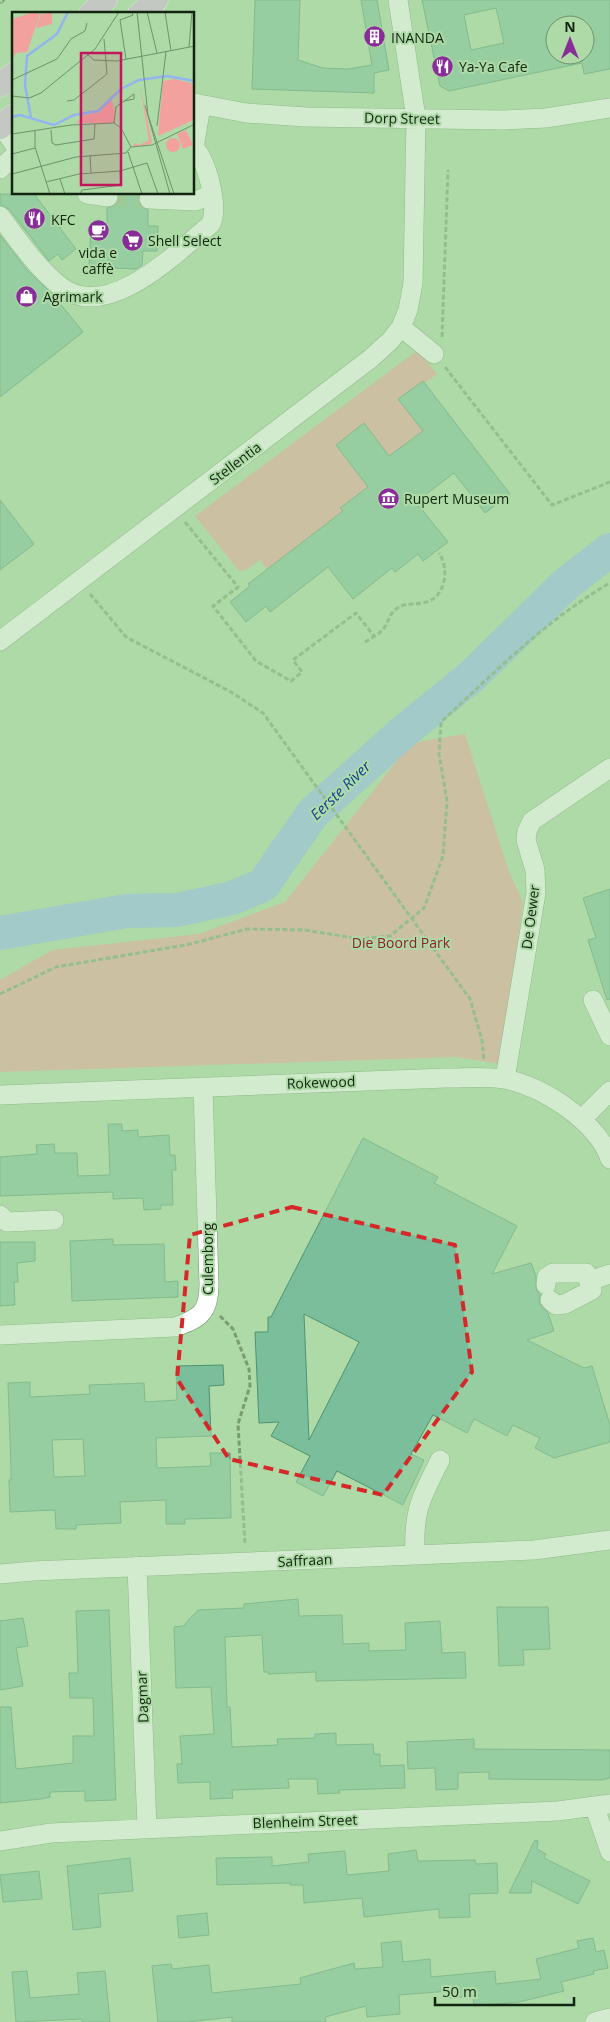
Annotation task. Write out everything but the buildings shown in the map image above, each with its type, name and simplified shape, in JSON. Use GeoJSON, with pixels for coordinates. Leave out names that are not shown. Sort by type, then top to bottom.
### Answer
{"type":"FeatureCollection","features":[{"type":"Feature","properties":{"kind":"main road"},"geometry":{"type":"LineString","coordinates":[[93,12],[106,0]]}},
{"type":"Feature","properties":{"kind":"main road"},"geometry":{"type":"LineString","coordinates":[[142,12],[156,0]]}},
{"type":"Feature","properties":{"kind":"main road"},"geometry":{"type":"LineString","coordinates":[[0,84],[12,75]]}},
{"type":"Feature","properties":{"kind":"street","name":"Stellentia"},"geometry":{"type":"LineString","coordinates":[[0,641],[370,359],[390,341],[401,327],[408,310],[413,283],[416,118],[398,0]]}},
{"type":"Feature","properties":{"kind":"street","name":"Dorp Street"},"geometry":{"type":"LineString","coordinates":[[197,105],[246,113],[306,117],[502,120],[546,118],[610,108]]}},
{"type":"Feature","properties":{"kind":"street"},"geometry":{"type":"LineString","coordinates":[[0,216],[61,288],[81,296],[95,297],[130,287],[211,224],[214,218],[212,194],[197,156],[197,105]]}},
{"type":"Feature","properties":{"kind":"street"},"geometry":{"type":"LineString","coordinates":[[0,169],[12,158]]}},
{"type":"Feature","properties":{"kind":"street"},"geometry":{"type":"LineString","coordinates":[[149,199],[196,201],[212,194]]}},
{"type":"Feature","properties":{"kind":"street"},"geometry":{"type":"LineString","coordinates":[[94,195],[108,197]]}},
{"type":"Feature","properties":{"kind":"street"},"geometry":{"type":"LineString","coordinates":[[401,327],[434,354]]}},
{"type":"Feature","properties":{"kind":"street","name":"De Oewer"},"geometry":{"type":"LineString","coordinates":[[496,1078],[536,893],[535,870],[526,840],[527,830],[538,815],[610,768]]}},
{"type":"Feature","properties":{"kind":"street"},"geometry":{"type":"LineString","coordinates":[[593,1000],[610,1036]]}},
{"type":"Feature","properties":{"kind":"street","name":"Rokewood"},"geometry":{"type":"LineString","coordinates":[[0,1095],[496,1078],[546,1094],[582,1119],[608,1152],[610,1159]]}},
{"type":"Feature","properties":{"kind":"street","name":"Culemborg"},"geometry":{"type":"LineString","coordinates":[[0,1335],[175,1327],[194,1320],[202,1313],[209,1295],[210,1284],[203,1087]]}},
{"type":"Feature","properties":{"kind":"street"},"geometry":{"type":"LineString","coordinates":[[582,1119],[610,1091]]}},
{"type":"Feature","properties":{"kind":"street"},"geometry":{"type":"LineString","coordinates":[[0,1215],[7,1222],[54,1220]]}},
{"type":"Feature","properties":{"kind":"street"},"geometry":{"type":"LineString","coordinates":[[589,1282],[553,1273],[547,1276],[548,1292],[556,1305],[565,1304],[589,1282],[610,1274]]}},
{"type":"Feature","properties":{"kind":"street"},"geometry":{"type":"LineString","coordinates":[[415,1554],[415,1527],[418,1506],[440,1460]]}},
{"type":"Feature","properties":{"kind":"street","name":"Saffraan"},"geometry":{"type":"LineString","coordinates":[[0,1574],[137,1566],[534,1550],[610,1540]]}},
{"type":"Feature","properties":{"kind":"street","name":"Dagmar"},"geometry":{"type":"LineString","coordinates":[[137,1566],[147,1828]]}},
{"type":"Feature","properties":{"kind":"street"},"geometry":{"type":"LineString","coordinates":[[603,1806],[610,1852]]}},
{"type":"Feature","properties":{"kind":"street","name":"Blenheim Street"},"geometry":{"type":"LineString","coordinates":[[0,1841],[51,1834],[147,1828],[549,1811],[603,1806]]}},
{"type":"Feature","properties":{"kind":"street"},"geometry":{"type":"LineString","coordinates":[[595,2022],[610,2018]]}},
{"type":"Feature","properties":{"kind":"path"},"geometry":{"type":"LineString","coordinates":[[448,170],[442,342],[434,354],[552,505],[610,482]]}},
{"type":"Feature","properties":{"kind":"path"},"geometry":{"type":"LineString","coordinates":[[183,519],[238,587],[213,606],[256,661],[277,674],[291,681],[302,672],[293,660],[356,613],[374,636]]}},
{"type":"Feature","properties":{"kind":"path"},"geometry":{"type":"LineString","coordinates":[[365,642],[384,628],[388,618],[400,606],[408,603],[422,604],[439,592],[444,584],[446,568],[439,553]]}},
{"type":"Feature","properties":{"kind":"path"},"geometry":{"type":"LineString","coordinates":[[82,579],[88,592],[126,638],[231,692],[263,712],[470,999],[496,1078]]}},
{"type":"Feature","properties":{"kind":"path"},"geometry":{"type":"LineString","coordinates":[[0,994],[56,967],[186,945],[247,929],[305,930],[360,939],[390,936],[424,908],[443,856],[447,801],[439,754],[441,722],[522,648],[580,600],[610,583]]}},
{"type":"Feature","properties":{"kind":"path"},"geometry":{"type":"LineString","coordinates":[[217,1313],[233,1329],[249,1369],[250,1386],[238,1424],[245,1545]]}},
{"type":"Feature","properties":{"kind":"highlighted area"},"geometry":{"type":"Polygon","coordinates":[[[292,1207],[455,1245],[472,1372],[383,1495],[229,1459],[177,1379],[190,1235],[292,1207]]]}},
{"type":"Feature","properties":{"kind":"green space"},"geometry":{"type":"Polygon","coordinates":[[[418,350],[437,374],[425,383],[423,381],[399,399],[423,431],[389,456],[364,424],[336,446],[368,487],[341,508],[343,511],[267,570],[260,560],[246,570],[239,571],[195,516],[418,350]]]}},
{"type":"Feature","properties":{"kind":"green space","name":"Die Boord Park"},"geometry":{"type":"Polygon","coordinates":[[[465,734],[509,872],[523,902],[501,1064],[456,1057],[0,1072],[0,980],[52,950],[199,934],[285,902],[411,743],[465,734]]]}},
{"type":"Feature","properties":{"kind":"waterway","name":"Eerste River"},"geometry":{"type":"LineString","coordinates":[[0,933],[127,911],[177,910],[232,898],[263,885],[313,813],[402,733],[471,677],[566,584],[610,550]]}},
{"type":"Feature","properties":{"kind":"tunnel"},"geometry":{"type":"LineString","coordinates":[[108,197],[149,199]]}},
{"type":"Feature","properties":{"kind":"place","name":"INANDA"},"geometry":{"type":"Point","coordinates":[375,37]}},
{"type":"Feature","properties":{"kind":"place","name":"Ya-Ya Cafe"},"geometry":{"type":"Point","coordinates":[443,66]}},
{"type":"Feature","properties":{"kind":"place","name":"KFC"},"geometry":{"type":"Point","coordinates":[35,219]}},
{"type":"Feature","properties":{"kind":"place","name":"vida e caffè"},"geometry":{"type":"Point","coordinates":[98,230]}},
{"type":"Feature","properties":{"kind":"place","name":"Shell Select"},"geometry":{"type":"Point","coordinates":[132,240]}},
{"type":"Feature","properties":{"kind":"place","name":"Agrimark"},"geometry":{"type":"Point","coordinates":[27,296]}},
{"type":"Feature","properties":{"kind":"place","name":"Rupert Museum"},"geometry":{"type":"Point","coordinates":[388,498]}}]}
